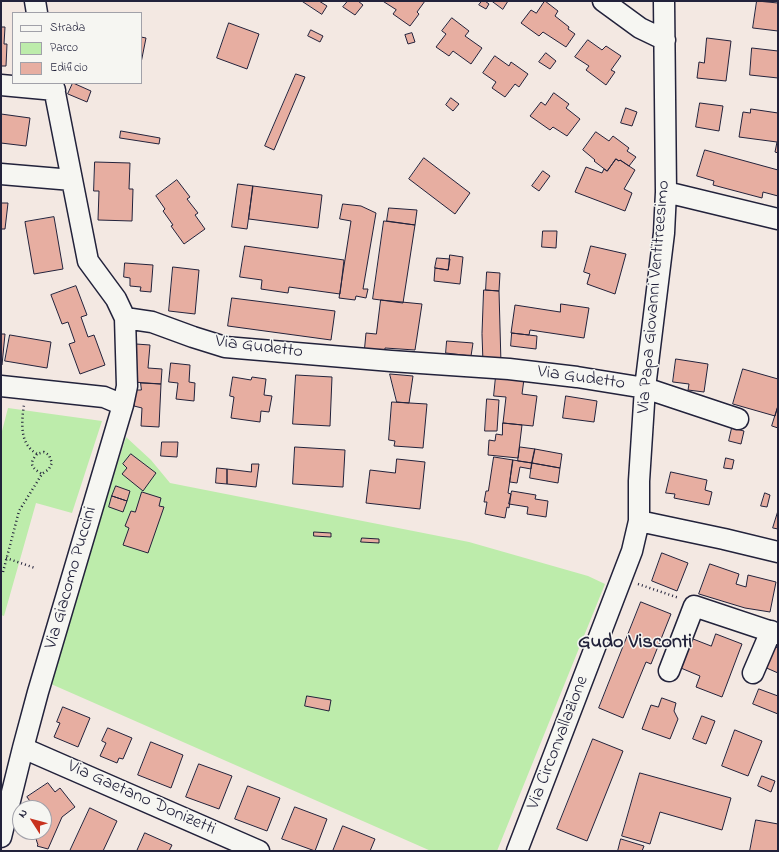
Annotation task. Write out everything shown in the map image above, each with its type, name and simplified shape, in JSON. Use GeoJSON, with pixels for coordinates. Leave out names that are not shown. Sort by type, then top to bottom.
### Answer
{"type":"FeatureCollection","features":[{"type":"Feature","properties":{"kind":"street"},"geometry":{"type":"LineString","coordinates":[[35,1],[38,12]]}},
{"type":"Feature","properties":{"kind":"street"},"geometry":{"type":"LineString","coordinates":[[603,1],[640,28],[665,40]]}},
{"type":"Feature","properties":{"kind":"street","name":"Via Papa Giovanni Ventitreesimo"},"geometry":{"type":"LineString","coordinates":[[639,521],[639,481],[646,388],[664,233],[666,192],[664,1]]}},
{"type":"Feature","properties":{"kind":"street"},"geometry":{"type":"LineString","coordinates":[[1,85],[54,87],[88,261],[116,299],[125,318]]}},
{"type":"Feature","properties":{"kind":"street"},"geometry":{"type":"LineString","coordinates":[[1,174],[72,180]]}},
{"type":"Feature","properties":{"kind":"street"},"geometry":{"type":"LineString","coordinates":[[666,192],[778,219]]}},
{"type":"Feature","properties":{"kind":"street","name":"Via Gudetto"},"geometry":{"type":"LineString","coordinates":[[125,318],[152,322],[225,347],[508,369],[577,377],[646,388],[738,419]]}},
{"type":"Feature","properties":{"kind":"street","name":"Via Giacomo Puccini"},"geometry":{"type":"LineString","coordinates":[[1,837],[23,748],[123,405],[127,386],[125,318]]}},
{"type":"Feature","properties":{"kind":"street"},"geometry":{"type":"LineString","coordinates":[[1,386],[104,397],[123,405]]}},
{"type":"Feature","properties":{"kind":"street"},"geometry":{"type":"LineString","coordinates":[[639,521],[778,552]]}},
{"type":"Feature","properties":{"kind":"street","name":"Via Circonvallazione"},"geometry":{"type":"LineString","coordinates":[[517,851],[632,552],[639,521]]}},
{"type":"Feature","properties":{"kind":"street"},"geometry":{"type":"LineString","coordinates":[[669,671],[694,606],[774,633],[753,673]]}},
{"type":"Feature","properties":{"kind":"street","name":"Via Gaetano Donizetti"},"geometry":{"type":"LineString","coordinates":[[23,748],[259,851]]}},
{"type":"Feature","properties":{"kind":"path"},"geometry":{"type":"LineString","coordinates":[[28,389],[23,413],[23,437],[29,448],[37,454]]}},
{"type":"Feature","properties":{"kind":"path"},"geometry":{"type":"LineString","coordinates":[[3,572],[19,512],[42,474],[49,469],[52,463],[49,455],[44,452],[37,454],[32,459],[32,464],[35,470],[42,474]]}},
{"type":"Feature","properties":{"kind":"path"},"geometry":{"type":"LineString","coordinates":[[6,558],[36,568]]}},
{"type":"Feature","properties":{"kind":"path"},"geometry":{"type":"LineString","coordinates":[[632,582],[688,601],[694,606]]}},
{"type":"Feature","properties":{"kind":"green space"},"geometry":{"type":"Polygon","coordinates":[[[8,408],[102,421],[72,513],[36,503],[4,616],[1,615],[1,435],[8,408]]]}},
{"type":"Feature","properties":{"kind":"green space"},"geometry":{"type":"Polygon","coordinates":[[[126,437],[151,460],[170,483],[469,542],[588,576],[605,584],[497,851],[431,851],[51,684],[91,546],[126,437]]]}},
{"type":"Feature","properties":{"kind":"building"},"geometry":{"type":"Polygon","coordinates":[[[302,1],[319,1],[327,6],[322,14],[302,1]]]}},
{"type":"Feature","properties":{"kind":"building"},"geometry":{"type":"Polygon","coordinates":[[[348,1],[358,1],[363,5],[355,15],[343,7],[348,1]]]}},
{"type":"Feature","properties":{"kind":"building"},"geometry":{"type":"Polygon","coordinates":[[[383,1],[425,1],[417,12],[419,14],[410,26],[393,14],[396,10],[383,1]]]}},
{"type":"Feature","properties":{"kind":"building"},"geometry":{"type":"Polygon","coordinates":[[[482,1],[489,4],[486,9],[479,5],[482,1]]]}},
{"type":"Feature","properties":{"kind":"building"},"geometry":{"type":"Polygon","coordinates":[[[492,1],[508,1],[503,9],[492,1]]]}},
{"type":"Feature","properties":{"kind":"building"},"geometry":{"type":"Polygon","coordinates":[[[545,1],[558,11],[555,16],[575,34],[566,47],[543,32],[539,36],[521,23],[531,10],[536,13],[545,1]]]}},
{"type":"Feature","properties":{"kind":"building"},"geometry":{"type":"Polygon","coordinates":[[[757,1],[778,3],[778,31],[753,28],[757,1]]]}},
{"type":"Feature","properties":{"kind":"building"},"geometry":{"type":"Polygon","coordinates":[[[452,18],[469,31],[465,36],[482,48],[471,64],[453,51],[449,56],[436,47],[446,34],[442,31],[452,18]]]}},
{"type":"Feature","properties":{"kind":"building"},"geometry":{"type":"Polygon","coordinates":[[[229,23],[259,34],[247,69],[217,58],[229,23]]]}},
{"type":"Feature","properties":{"kind":"building"},"geometry":{"type":"Polygon","coordinates":[[[1,27],[5,27],[4,44],[7,44],[6,66],[1,66],[1,27]]]}},
{"type":"Feature","properties":{"kind":"building"},"geometry":{"type":"Polygon","coordinates":[[[311,30],[323,36],[320,42],[308,36],[311,30]]]}},
{"type":"Feature","properties":{"kind":"building"},"geometry":{"type":"Polygon","coordinates":[[[412,33],[415,42],[408,44],[405,35],[412,33]]]}},
{"type":"Feature","properties":{"kind":"building"},"geometry":{"type":"Polygon","coordinates":[[[142,37],[146,38],[142,58],[142,37]]]}},
{"type":"Feature","properties":{"kind":"building"},"geometry":{"type":"Polygon","coordinates":[[[707,38],[731,41],[726,81],[697,78],[699,62],[704,63],[707,38]]]}},
{"type":"Feature","properties":{"kind":"building"},"geometry":{"type":"Polygon","coordinates":[[[588,40],[602,50],[606,46],[621,56],[611,70],[615,72],[606,85],[586,70],[589,66],[575,57],[588,40]]]}},
{"type":"Feature","properties":{"kind":"building"},"geometry":{"type":"Polygon","coordinates":[[[752,48],[778,51],[778,78],[750,75],[752,48]]]}},
{"type":"Feature","properties":{"kind":"building"},"geometry":{"type":"Polygon","coordinates":[[[546,53],[556,61],[550,69],[539,62],[546,53]]]}},
{"type":"Feature","properties":{"kind":"building"},"geometry":{"type":"Polygon","coordinates":[[[495,56],[509,66],[511,62],[528,74],[519,87],[515,84],[505,97],[492,88],[496,82],[483,73],[495,56]]]}},
{"type":"Feature","properties":{"kind":"building"},"geometry":{"type":"Polygon","coordinates":[[[296,74],[305,77],[274,150],[265,146],[296,74]]]}},
{"type":"Feature","properties":{"kind":"building"},"geometry":{"type":"Polygon","coordinates":[[[73,84],[91,91],[87,102],[68,94],[73,84]]]}},
{"type":"Feature","properties":{"kind":"building"},"geometry":{"type":"Polygon","coordinates":[[[554,93],[569,104],[566,108],[580,119],[567,136],[553,127],[550,130],[530,116],[541,102],[545,105],[554,93]]]}},
{"type":"Feature","properties":{"kind":"building"},"geometry":{"type":"Polygon","coordinates":[[[451,98],[459,104],[453,111],[446,105],[451,98]]]}},
{"type":"Feature","properties":{"kind":"building"},"geometry":{"type":"Polygon","coordinates":[[[700,103],[723,106],[719,131],[696,127],[700,103]]]}},
{"type":"Feature","properties":{"kind":"building"},"geometry":{"type":"Polygon","coordinates":[[[626,108],[637,112],[632,126],[621,123],[626,108]]]}},
{"type":"Feature","properties":{"kind":"building"},"geometry":{"type":"Polygon","coordinates":[[[751,109],[778,113],[778,153],[775,152],[777,142],[739,137],[743,112],[750,113],[751,109]]]}},
{"type":"Feature","properties":{"kind":"building"},"geometry":{"type":"Polygon","coordinates":[[[1,114],[30,118],[26,146],[1,143],[1,114]]]}},
{"type":"Feature","properties":{"kind":"building"},"geometry":{"type":"Polygon","coordinates":[[[121,131],[160,138],[159,144],[120,138],[121,131]]]}},
{"type":"Feature","properties":{"kind":"building"},"geometry":{"type":"Polygon","coordinates":[[[596,132],[609,141],[613,136],[629,148],[627,151],[636,157],[629,166],[616,159],[607,171],[583,150],[596,132]]]}},
{"type":"Feature","properties":{"kind":"building"},"geometry":{"type":"Polygon","coordinates":[[[705,150],[778,170],[778,196],[763,192],[762,198],[713,185],[714,181],[697,176],[705,150]]]}},
{"type":"Feature","properties":{"kind":"building"},"geometry":{"type":"Polygon","coordinates":[[[424,158],[470,193],[455,214],[409,179],[424,158]]]}},
{"type":"Feature","properties":{"kind":"building"},"geometry":{"type":"Polygon","coordinates":[[[616,159],[635,170],[624,189],[632,193],[625,211],[575,192],[586,167],[602,173],[604,169],[607,171],[616,159]]]}},
{"type":"Feature","properties":{"kind":"building"},"geometry":{"type":"Polygon","coordinates":[[[95,162],[130,163],[129,189],[133,189],[132,221],[98,220],[99,191],[94,191],[95,162]]]}},
{"type":"Feature","properties":{"kind":"building"},"geometry":{"type":"Polygon","coordinates":[[[543,171],[550,176],[539,191],[532,186],[543,171]]]}},
{"type":"Feature","properties":{"kind":"building"},"geometry":{"type":"Polygon","coordinates":[[[177,180],[190,197],[187,199],[198,213],[195,215],[205,229],[184,244],[171,226],[173,225],[163,211],[165,209],[156,196],[177,180]]]}},
{"type":"Feature","properties":{"kind":"building"},"geometry":{"type":"Polygon","coordinates":[[[238,184],[253,186],[247,229],[232,227],[238,184]]]}},
{"type":"Feature","properties":{"kind":"building"},"geometry":{"type":"Polygon","coordinates":[[[253,186],[322,195],[318,228],[249,219],[253,186]]]}},
{"type":"Feature","properties":{"kind":"building"},"geometry":{"type":"Polygon","coordinates":[[[1,203],[8,203],[5,229],[1,229],[1,203]]]}},
{"type":"Feature","properties":{"kind":"building"},"geometry":{"type":"Polygon","coordinates":[[[343,204],[361,206],[376,213],[363,289],[368,289],[366,298],[356,296],[355,300],[339,298],[351,221],[340,219],[343,204]]]}},
{"type":"Feature","properties":{"kind":"building"},"geometry":{"type":"Polygon","coordinates":[[[389,208],[417,210],[415,225],[387,221],[389,208]]]}},
{"type":"Feature","properties":{"kind":"building"},"geometry":{"type":"Polygon","coordinates":[[[54,217],[63,269],[34,274],[25,222],[54,217]]]}},
{"type":"Feature","properties":{"kind":"building"},"geometry":{"type":"Polygon","coordinates":[[[384,221],[415,225],[403,303],[373,299],[384,221]]]}},
{"type":"Feature","properties":{"kind":"building"},"geometry":{"type":"Polygon","coordinates":[[[543,231],[557,231],[556,248],[542,247],[543,231]]]}},
{"type":"Feature","properties":{"kind":"building"},"geometry":{"type":"Polygon","coordinates":[[[245,246],[344,260],[340,294],[289,287],[288,293],[261,289],[262,280],[240,277],[245,246]]]}},
{"type":"Feature","properties":{"kind":"building"},"geometry":{"type":"Polygon","coordinates":[[[591,246],[626,254],[615,294],[587,284],[590,274],[584,272],[591,246]]]}},
{"type":"Feature","properties":{"kind":"building"},"geometry":{"type":"Polygon","coordinates":[[[450,255],[463,257],[460,284],[434,281],[435,268],[448,270],[450,255]]]}},
{"type":"Feature","properties":{"kind":"building"},"geometry":{"type":"Polygon","coordinates":[[[437,258],[450,259],[448,270],[435,268],[437,258]]]}},
{"type":"Feature","properties":{"kind":"building"},"geometry":{"type":"Polygon","coordinates":[[[125,263],[153,265],[151,292],[140,291],[141,287],[130,286],[130,278],[124,277],[125,263]]]}},
{"type":"Feature","properties":{"kind":"building"},"geometry":{"type":"Polygon","coordinates":[[[173,267],[199,270],[195,314],[169,311],[173,267]]]}},
{"type":"Feature","properties":{"kind":"building"},"geometry":{"type":"Polygon","coordinates":[[[487,272],[500,273],[499,291],[486,290],[487,272]]]}},
{"type":"Feature","properties":{"kind":"building"},"geometry":{"type":"Polygon","coordinates":[[[76,286],[87,315],[81,317],[88,337],[94,335],[105,365],[80,374],[69,344],[75,342],[68,322],[62,324],[51,295],[76,286]]]}},
{"type":"Feature","properties":{"kind":"building"},"geometry":{"type":"Polygon","coordinates":[[[484,290],[499,291],[501,364],[483,363],[482,334],[484,290]]]}},
{"type":"Feature","properties":{"kind":"building"},"geometry":{"type":"Polygon","coordinates":[[[232,298],[335,311],[331,340],[228,326],[232,298]]]}},
{"type":"Feature","properties":{"kind":"building"},"geometry":{"type":"Polygon","coordinates":[[[381,300],[422,304],[415,350],[385,348],[384,356],[364,354],[366,333],[376,334],[381,300]]]}},
{"type":"Feature","properties":{"kind":"building"},"geometry":{"type":"Polygon","coordinates":[[[561,304],[589,308],[584,338],[530,330],[529,335],[511,333],[515,305],[560,312],[561,304]]]}},
{"type":"Feature","properties":{"kind":"building"},"geometry":{"type":"Polygon","coordinates":[[[512,333],[537,336],[536,349],[511,346],[512,333]]]}},
{"type":"Feature","properties":{"kind":"building"},"geometry":{"type":"Polygon","coordinates":[[[1,334],[5,334],[2,365],[1,364],[1,334]]]}},
{"type":"Feature","properties":{"kind":"building"},"geometry":{"type":"Polygon","coordinates":[[[10,335],[51,342],[47,368],[5,361],[10,335]]]}},
{"type":"Feature","properties":{"kind":"building"},"geometry":{"type":"Polygon","coordinates":[[[447,341],[473,343],[471,356],[446,353],[447,341]]]}},
{"type":"Feature","properties":{"kind":"building"},"geometry":{"type":"Polygon","coordinates":[[[136,344],[150,345],[148,368],[162,369],[161,384],[133,382],[136,344]]]}},
{"type":"Feature","properties":{"kind":"building"},"geometry":{"type":"Polygon","coordinates":[[[676,359],[708,364],[704,392],[688,390],[689,384],[673,382],[676,359]]]}},
{"type":"Feature","properties":{"kind":"building"},"geometry":{"type":"Polygon","coordinates":[[[171,363],[190,365],[189,382],[195,383],[194,401],[176,399],[178,383],[169,382],[171,363]]]}},
{"type":"Feature","properties":{"kind":"building"},"geometry":{"type":"Polygon","coordinates":[[[743,369],[778,379],[778,406],[775,416],[733,404],[743,369]]]}},
{"type":"Feature","properties":{"kind":"building"},"geometry":{"type":"Polygon","coordinates":[[[390,374],[413,376],[409,403],[397,402],[390,374]]]}},
{"type":"Feature","properties":{"kind":"building"},"geometry":{"type":"Polygon","coordinates":[[[296,375],[332,377],[330,426],[293,424],[296,375]]]}},
{"type":"Feature","properties":{"kind":"building"},"geometry":{"type":"Polygon","coordinates":[[[496,376],[524,379],[522,394],[537,396],[533,426],[503,423],[506,397],[494,396],[496,376]]]}},
{"type":"Feature","properties":{"kind":"building"},"geometry":{"type":"Polygon","coordinates":[[[233,377],[251,380],[252,377],[266,379],[264,395],[272,396],[269,412],[261,411],[260,422],[231,418],[234,397],[230,396],[233,377]]]}},
{"type":"Feature","properties":{"kind":"building"},"geometry":{"type":"Polygon","coordinates":[[[141,383],[161,384],[159,427],[141,426],[142,408],[134,406],[136,390],[141,390],[141,383]]]}},
{"type":"Feature","properties":{"kind":"building"},"geometry":{"type":"Polygon","coordinates":[[[566,396],[597,401],[594,422],[563,418],[566,396]]]}},
{"type":"Feature","properties":{"kind":"building"},"geometry":{"type":"Polygon","coordinates":[[[487,399],[499,400],[497,431],[485,431],[487,399]]]}},
{"type":"Feature","properties":{"kind":"building"},"geometry":{"type":"Polygon","coordinates":[[[392,402],[427,404],[423,448],[394,446],[395,441],[389,440],[392,402]]]}},
{"type":"Feature","properties":{"kind":"building"},"geometry":{"type":"Polygon","coordinates":[[[778,406],[778,428],[772,426],[778,406]]]}},
{"type":"Feature","properties":{"kind":"building"},"geometry":{"type":"Polygon","coordinates":[[[503,423],[522,425],[518,458],[488,455],[489,440],[495,441],[496,434],[502,435],[503,423]]]}},
{"type":"Feature","properties":{"kind":"building"},"geometry":{"type":"Polygon","coordinates":[[[732,428],[744,431],[741,444],[729,441],[732,428]]]}},
{"type":"Feature","properties":{"kind":"building"},"geometry":{"type":"Polygon","coordinates":[[[162,442],[178,442],[177,457],[161,456],[162,442]]]}},
{"type":"Feature","properties":{"kind":"building"},"geometry":{"type":"Polygon","coordinates":[[[295,447],[345,450],[343,487],[293,484],[295,447]]]}},
{"type":"Feature","properties":{"kind":"building"},"geometry":{"type":"Polygon","coordinates":[[[520,447],[535,449],[532,463],[518,461],[520,447]]]}},
{"type":"Feature","properties":{"kind":"building"},"geometry":{"type":"Polygon","coordinates":[[[535,449],[562,454],[560,468],[532,463],[535,449]]]}},
{"type":"Feature","properties":{"kind":"building"},"geometry":{"type":"Polygon","coordinates":[[[131,454],[156,473],[143,491],[122,474],[127,468],[123,464],[131,454]]]}},
{"type":"Feature","properties":{"kind":"building"},"geometry":{"type":"Polygon","coordinates":[[[494,457],[513,460],[508,493],[511,494],[509,508],[507,507],[505,518],[485,514],[487,502],[484,502],[486,491],[488,491],[494,457]]]}},
{"type":"Feature","properties":{"kind":"building"},"geometry":{"type":"Polygon","coordinates":[[[726,458],[734,460],[732,469],[724,468],[726,458]]]}},
{"type":"Feature","properties":{"kind":"building"},"geometry":{"type":"Polygon","coordinates":[[[397,459],[425,462],[420,509],[366,503],[370,470],[395,473],[397,459]]]}},
{"type":"Feature","properties":{"kind":"building"},"geometry":{"type":"Polygon","coordinates":[[[513,460],[532,463],[531,469],[520,467],[517,483],[510,482],[513,460]]]}},
{"type":"Feature","properties":{"kind":"building"},"geometry":{"type":"Polygon","coordinates":[[[532,463],[560,468],[558,483],[530,478],[532,463]]]}},
{"type":"Feature","properties":{"kind":"building"},"geometry":{"type":"Polygon","coordinates":[[[252,464],[259,464],[256,487],[227,484],[227,469],[251,472],[252,464]]]}},
{"type":"Feature","properties":{"kind":"building"},"geometry":{"type":"Polygon","coordinates":[[[217,468],[227,469],[227,484],[216,483],[217,468]]]}},
{"type":"Feature","properties":{"kind":"building"},"geometry":{"type":"Polygon","coordinates":[[[671,472],[707,480],[705,490],[712,492],[709,505],[674,498],[675,494],[666,493],[671,472]]]}},
{"type":"Feature","properties":{"kind":"building"},"geometry":{"type":"Polygon","coordinates":[[[116,486],[130,491],[127,501],[112,496],[116,486]]]}},
{"type":"Feature","properties":{"kind":"building"},"geometry":{"type":"Polygon","coordinates":[[[512,491],[536,495],[535,499],[548,501],[546,517],[527,514],[528,507],[509,504],[512,491]]]}},
{"type":"Feature","properties":{"kind":"building"},"geometry":{"type":"Polygon","coordinates":[[[142,492],[161,498],[159,506],[164,507],[148,553],[123,545],[129,528],[125,526],[131,511],[135,512],[142,492]]]}},
{"type":"Feature","properties":{"kind":"building"},"geometry":{"type":"Polygon","coordinates":[[[765,493],[770,495],[767,507],[761,506],[765,493]]]}},
{"type":"Feature","properties":{"kind":"building"},"geometry":{"type":"Polygon","coordinates":[[[112,496],[127,501],[123,512],[109,507],[112,496]]]}},
{"type":"Feature","properties":{"kind":"building"},"geometry":{"type":"Polygon","coordinates":[[[778,511],[778,529],[773,528],[778,511]]]}},
{"type":"Feature","properties":{"kind":"building"},"geometry":{"type":"Polygon","coordinates":[[[314,532],[331,533],[331,537],[314,536],[314,532]]]}},
{"type":"Feature","properties":{"kind":"building"},"geometry":{"type":"Polygon","coordinates":[[[362,538],[379,539],[379,543],[361,542],[362,538]]]}},
{"type":"Feature","properties":{"kind":"building"},"geometry":{"type":"Polygon","coordinates":[[[662,553],[688,563],[677,591],[652,581],[662,553]]]}},
{"type":"Feature","properties":{"kind":"building"},"geometry":{"type":"Polygon","coordinates":[[[710,564],[739,574],[736,584],[746,587],[748,575],[776,582],[770,612],[745,608],[699,594],[710,564]]]}},
{"type":"Feature","properties":{"kind":"building"},"geometry":{"type":"Polygon","coordinates":[[[641,602],[671,614],[651,664],[646,662],[623,718],[599,708],[641,602]]]}},
{"type":"Feature","properties":{"kind":"building"},"geometry":{"type":"Polygon","coordinates":[[[716,634],[742,644],[722,697],[696,687],[700,676],[676,666],[688,637],[711,646],[716,634]]]}},
{"type":"Feature","properties":{"kind":"building"},"geometry":{"type":"Polygon","coordinates":[[[771,645],[778,648],[778,673],[762,666],[771,645]]]}},
{"type":"Feature","properties":{"kind":"building"},"geometry":{"type":"Polygon","coordinates":[[[759,689],[778,696],[778,714],[753,704],[759,689]]]}},
{"type":"Feature","properties":{"kind":"building"},"geometry":{"type":"Polygon","coordinates":[[[307,696],[331,700],[329,711],[305,706],[307,696]]]}},
{"type":"Feature","properties":{"kind":"building"},"geometry":{"type":"Polygon","coordinates":[[[662,698],[676,703],[674,711],[678,719],[670,739],[642,729],[651,705],[658,707],[662,698]]]}},
{"type":"Feature","properties":{"kind":"building"},"geometry":{"type":"Polygon","coordinates":[[[63,707],[90,718],[78,747],[54,737],[60,723],[57,722],[63,707]]]}},
{"type":"Feature","properties":{"kind":"building"},"geometry":{"type":"Polygon","coordinates":[[[702,716],[715,721],[706,744],[693,739],[702,716]]]}},
{"type":"Feature","properties":{"kind":"building"},"geometry":{"type":"Polygon","coordinates":[[[108,728],[132,738],[123,759],[119,758],[117,763],[100,756],[106,743],[102,741],[108,728]]]}},
{"type":"Feature","properties":{"kind":"building"},"geometry":{"type":"Polygon","coordinates":[[[735,730],[762,741],[748,776],[722,766],[735,730]]]}},
{"type":"Feature","properties":{"kind":"building"},"geometry":{"type":"Polygon","coordinates":[[[593,739],[623,751],[587,841],[557,829],[593,739]]]}},
{"type":"Feature","properties":{"kind":"building"},"geometry":{"type":"Polygon","coordinates":[[[151,742],[183,755],[171,788],[138,775],[151,742]]]}},
{"type":"Feature","properties":{"kind":"building"},"geometry":{"type":"Polygon","coordinates":[[[199,764],[232,776],[219,809],[186,797],[199,764]]]}},
{"type":"Feature","properties":{"kind":"building"},"geometry":{"type":"Polygon","coordinates":[[[640,773],[731,798],[722,830],[660,812],[650,844],[622,836],[640,773]]]}},
{"type":"Feature","properties":{"kind":"building"},"geometry":{"type":"Polygon","coordinates":[[[762,776],[775,781],[771,792],[758,786],[762,776]]]}},
{"type":"Feature","properties":{"kind":"building"},"geometry":{"type":"Polygon","coordinates":[[[48,783],[55,792],[60,788],[75,807],[62,817],[52,840],[52,800],[29,800],[27,797],[48,783]]]}},
{"type":"Feature","properties":{"kind":"building"},"geometry":{"type":"Polygon","coordinates":[[[248,786],[280,798],[267,831],[235,819],[248,786]]]}},
{"type":"Feature","properties":{"kind":"building"},"geometry":{"type":"Polygon","coordinates":[[[295,807],[327,819],[315,851],[282,839],[295,807]]]}},
{"type":"Feature","properties":{"kind":"building"},"geometry":{"type":"Polygon","coordinates":[[[90,808],[117,821],[103,851],[70,851],[90,808]]]}},
{"type":"Feature","properties":{"kind":"building"},"geometry":{"type":"Polygon","coordinates":[[[756,820],[778,824],[778,851],[750,851],[756,820]]]}},
{"type":"Feature","properties":{"kind":"building"},"geometry":{"type":"Polygon","coordinates":[[[343,826],[375,839],[370,851],[333,851],[343,826]]]}},
{"type":"Feature","properties":{"kind":"building"},"geometry":{"type":"Polygon","coordinates":[[[145,833],[172,845],[169,851],[137,851],[145,833]]]}},
{"type":"Feature","properties":{"kind":"building"},"geometry":{"type":"Polygon","coordinates":[[[621,839],[644,846],[642,851],[618,851],[621,839]]]}},
{"type":"Feature","properties":{"kind":"building"},"geometry":{"type":"Polygon","coordinates":[[[36,840],[52,840],[48,849],[37,846],[36,840]]]}},
{"type":"Feature","properties":{"kind":"district","name":"Gudo Visconti"},"geometry":{"type":"Point","coordinates":[635,644]}}]}
